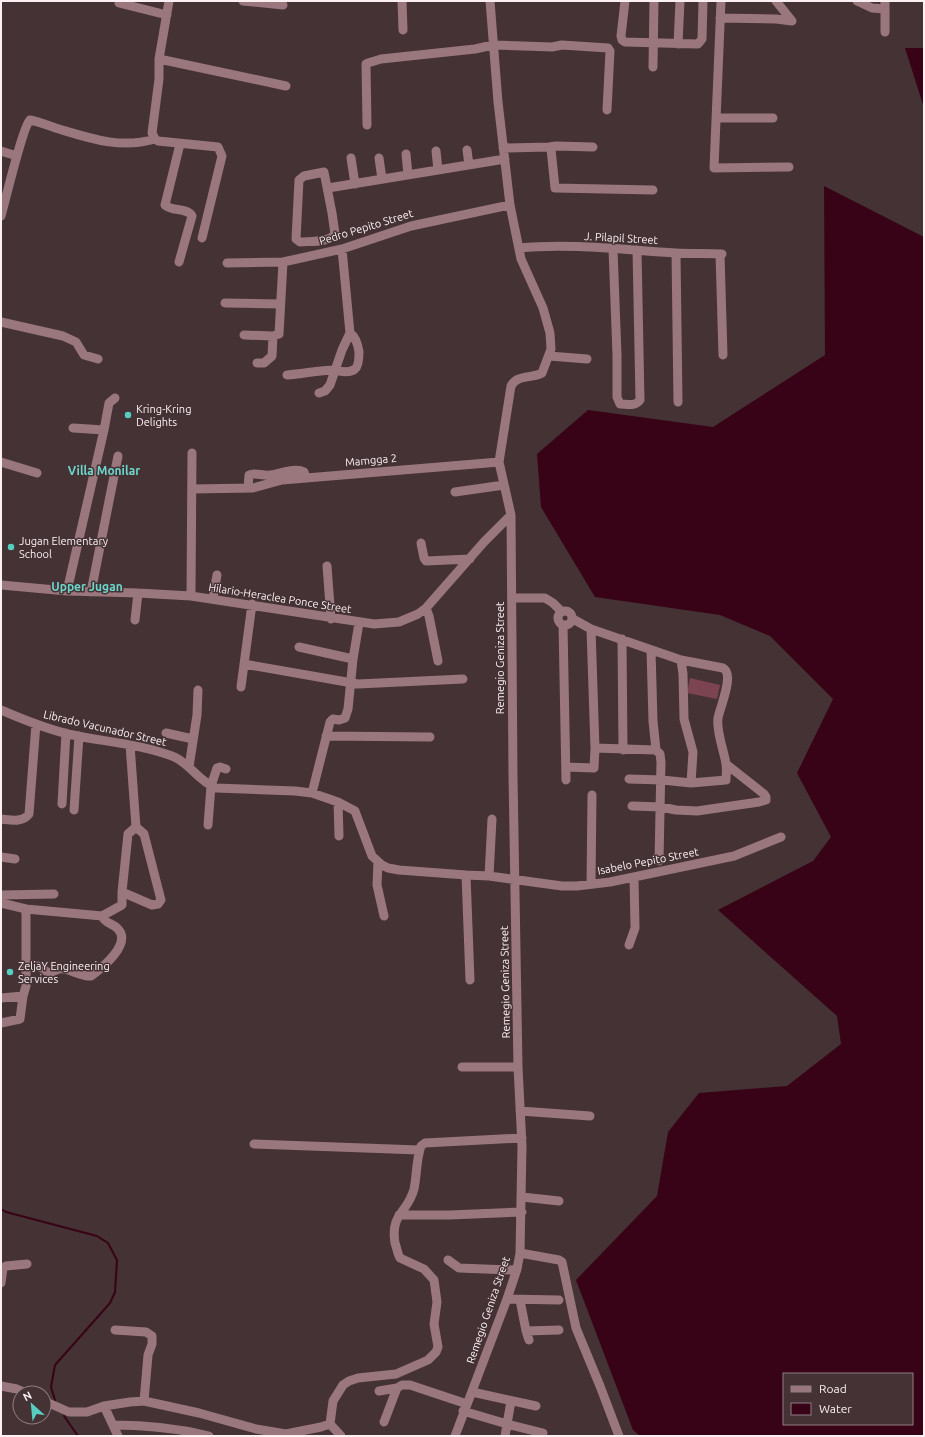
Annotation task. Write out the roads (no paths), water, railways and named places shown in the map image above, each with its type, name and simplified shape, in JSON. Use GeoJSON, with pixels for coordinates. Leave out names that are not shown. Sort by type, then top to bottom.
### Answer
{"type":"FeatureCollection","features":[{"type":"Feature","properties":{"kind":"street"},"geometry":{"type":"LineString","coordinates":[[169,1],[159,59],[159,79],[152,133],[158,141],[218,147],[222,156],[202,238]]}},
{"type":"Feature","properties":{"kind":"street"},"geometry":{"type":"LineString","coordinates":[[243,1],[283,5]]}},
{"type":"Feature","properties":{"kind":"street"},"geometry":{"type":"LineString","coordinates":[[402,1],[403,30]]}},
{"type":"Feature","properties":{"kind":"street"},"geometry":{"type":"LineString","coordinates":[[490,1],[503,148],[510,205],[520,259],[546,317],[551,337],[551,349],[542,374],[522,377],[511,386],[506,412],[500,462],[512,515]]}},
{"type":"Feature","properties":{"kind":"street"},"geometry":{"type":"LineString","coordinates":[[625,1],[621,36],[622,40],[625,42],[678,44],[698,44],[702,39],[703,1]]}},
{"type":"Feature","properties":{"kind":"street"},"geometry":{"type":"LineString","coordinates":[[653,67],[654,1]]}},
{"type":"Feature","properties":{"kind":"street"},"geometry":{"type":"LineString","coordinates":[[678,44],[680,1]]}},
{"type":"Feature","properties":{"kind":"street"},"geometry":{"type":"LineString","coordinates":[[721,1],[714,168],[789,167]]}},
{"type":"Feature","properties":{"kind":"street"},"geometry":{"type":"LineString","coordinates":[[720,18],[776,19],[792,21],[776,1]]}},
{"type":"Feature","properties":{"kind":"street"},"geometry":{"type":"LineString","coordinates":[[857,1],[872,8],[885,5],[885,32]]}},
{"type":"Feature","properties":{"kind":"street"},"geometry":{"type":"LineString","coordinates":[[118,3],[167,15]]}},
{"type":"Feature","properties":{"kind":"street"},"geometry":{"type":"LineString","coordinates":[[367,125],[366,64],[377,59],[475,48],[493,44],[552,47],[562,45],[608,48],[610,51],[607,110]]}},
{"type":"Feature","properties":{"kind":"street"},"geometry":{"type":"LineString","coordinates":[[159,59],[286,86]]}},
{"type":"Feature","properties":{"kind":"street"},"geometry":{"type":"LineString","coordinates":[[717,118],[773,118]]}},
{"type":"Feature","properties":{"kind":"street"},"geometry":{"type":"LineString","coordinates":[[1,216],[22,136],[27,122],[30,120],[90,139],[111,143],[145,142],[155,139]]}},
{"type":"Feature","properties":{"kind":"street"},"geometry":{"type":"LineString","coordinates":[[179,262],[192,216],[189,212],[168,208],[165,205],[180,144]]}},
{"type":"Feature","properties":{"kind":"street"},"geometry":{"type":"LineString","coordinates":[[503,148],[556,146],[593,147]]}},
{"type":"Feature","properties":{"kind":"street"},"geometry":{"type":"LineString","coordinates":[[549,147],[551,149],[555,188],[653,190]]}},
{"type":"Feature","properties":{"kind":"street"},"geometry":{"type":"LineString","coordinates":[[467,150],[469,165]]}},
{"type":"Feature","properties":{"kind":"street"},"geometry":{"type":"LineString","coordinates":[[1,151],[17,156]]}},
{"type":"Feature","properties":{"kind":"street"},"geometry":{"type":"LineString","coordinates":[[436,151],[438,170]]}},
{"type":"Feature","properties":{"kind":"street"},"geometry":{"type":"LineString","coordinates":[[406,154],[408,175]]}},
{"type":"Feature","properties":{"kind":"street"},"geometry":{"type":"LineString","coordinates":[[351,158],[355,184]]}},
{"type":"Feature","properties":{"kind":"street"},"geometry":{"type":"LineString","coordinates":[[379,158],[382,179]]}},
{"type":"Feature","properties":{"kind":"street"},"geometry":{"type":"LineString","coordinates":[[328,188],[505,159]]}},
{"type":"Feature","properties":{"kind":"street"},"geometry":{"type":"LineString","coordinates":[[324,172],[328,188],[334,236],[327,240],[298,241],[296,239],[299,180],[304,176],[324,172]]}},
{"type":"Feature","properties":{"kind":"street","name":"Pedro Pepito Street"},"geometry":{"type":"LineString","coordinates":[[227,263],[283,262],[342,249],[411,226],[510,205]]}},
{"type":"Feature","properties":{"kind":"street","name":"J. Pilapil Street"},"geometry":{"type":"LineString","coordinates":[[519,248],[540,246],[721,254],[723,355]]}},
{"type":"Feature","properties":{"kind":"street"},"geometry":{"type":"LineString","coordinates":[[319,393],[325,392],[330,385],[334,370],[350,333],[342,249]]}},
{"type":"Feature","properties":{"kind":"street"},"geometry":{"type":"LineString","coordinates":[[613,249],[617,355],[616,397],[620,404],[634,405],[640,400],[637,250]]}},
{"type":"Feature","properties":{"kind":"street"},"geometry":{"type":"LineString","coordinates":[[676,253],[678,402]]}},
{"type":"Feature","properties":{"kind":"street"},"geometry":{"type":"LineString","coordinates":[[244,335],[273,336],[279,334],[283,262]]}},
{"type":"Feature","properties":{"kind":"street"},"geometry":{"type":"LineString","coordinates":[[225,303],[280,304]]}},
{"type":"Feature","properties":{"kind":"street"},"geometry":{"type":"LineString","coordinates":[[1,322],[62,336],[76,342],[84,355],[98,359]]}},
{"type":"Feature","properties":{"kind":"street"},"geometry":{"type":"LineString","coordinates":[[288,375],[334,370],[352,371],[357,367],[358,345],[350,333]]}},
{"type":"Feature","properties":{"kind":"street"},"geometry":{"type":"LineString","coordinates":[[257,363],[264,363],[272,356],[273,336]]}},
{"type":"Feature","properties":{"kind":"street"},"geometry":{"type":"LineString","coordinates":[[549,356],[587,359]]}},
{"type":"Feature","properties":{"kind":"street"},"geometry":{"type":"LineString","coordinates":[[68,591],[109,403],[115,398]]}},
{"type":"Feature","properties":{"kind":"street"},"geometry":{"type":"LineString","coordinates":[[73,428],[104,430]]}},
{"type":"Feature","properties":{"kind":"street"},"geometry":{"type":"LineString","coordinates":[[191,596],[192,453]]}},
{"type":"Feature","properties":{"kind":"street"},"geometry":{"type":"LineString","coordinates":[[91,592],[118,456]]}},
{"type":"Feature","properties":{"kind":"street"},"geometry":{"type":"LineString","coordinates":[[1,462],[37,473]]}},
{"type":"Feature","properties":{"kind":"street","name":"Mamgga 2"},"geometry":{"type":"LineString","coordinates":[[192,489],[248,488],[282,480],[500,462]]}},
{"type":"Feature","properties":{"kind":"street"},"geometry":{"type":"LineString","coordinates":[[248,488],[249,475],[251,474],[266,476],[299,470],[304,472],[306,478]]}},
{"type":"Feature","properties":{"kind":"street"},"geometry":{"type":"LineString","coordinates":[[455,492],[504,485]]}},
{"type":"Feature","properties":{"kind":"street","name":"Hilario-Heraclea Ponce Street"},"geometry":{"type":"LineString","coordinates":[[1,586],[68,591],[191,596],[252,604],[359,623],[374,624],[399,622],[418,614],[426,608],[512,515]]}},
{"type":"Feature","properties":{"kind":"street","name":"Remegio Geniza Street"},"geometry":{"type":"LineString","coordinates":[[455,1436],[507,1299],[517,1269],[520,1253],[522,1212],[522,1138],[518,1067],[513,776],[512,515]]}},
{"type":"Feature","properties":{"kind":"street"},"geometry":{"type":"LineString","coordinates":[[421,543],[426,561],[470,559]]}},
{"type":"Feature","properties":{"kind":"street"},"geometry":{"type":"LineString","coordinates":[[327,566],[331,618]]}},
{"type":"Feature","properties":{"kind":"street"},"geometry":{"type":"LineString","coordinates":[[213,598],[217,575]]}},
{"type":"Feature","properties":{"kind":"street"},"geometry":{"type":"LineString","coordinates":[[135,620],[138,593]]}},
{"type":"Feature","properties":{"kind":"street"},"geometry":{"type":"LineString","coordinates":[[512,598],[545,598],[553,603],[562,612]]}},
{"type":"Feature","properties":{"kind":"street"},"geometry":{"type":"LineString","coordinates":[[241,687],[252,604]]}},
{"type":"Feature","properties":{"kind":"street"},"geometry":{"type":"LineString","coordinates":[[426,608],[438,661]]}},
{"type":"Feature","properties":{"kind":"street"},"geometry":{"type":"LineString","coordinates":[[566,780],[563,625],[558,620],[558,615],[567,611],[570,612],[573,619],[592,628],[682,660],[723,668],[726,670],[728,673],[725,692],[718,719],[726,764],[726,780]]}},
{"type":"Feature","properties":{"kind":"street"},"geometry":{"type":"LineString","coordinates":[[563,625],[570,624],[573,619]]}},
{"type":"Feature","properties":{"kind":"street"},"geometry":{"type":"LineString","coordinates":[[312,793],[331,720],[342,719],[346,716],[359,623]]}},
{"type":"Feature","properties":{"kind":"street"},"geometry":{"type":"LineString","coordinates":[[566,767],[594,768],[595,748],[592,628]]}},
{"type":"Feature","properties":{"kind":"street"},"geometry":{"type":"LineString","coordinates":[[622,639],[623,750]]}},
{"type":"Feature","properties":{"kind":"street"},"geometry":{"type":"LineString","coordinates":[[299,647],[353,659]]}},
{"type":"Feature","properties":{"kind":"street"},"geometry":{"type":"LineString","coordinates":[[652,650],[653,721],[656,750],[660,754],[662,780],[659,862]]}},
{"type":"Feature","properties":{"kind":"street"},"geometry":{"type":"LineString","coordinates":[[682,660],[684,719],[693,752],[691,783]]}},
{"type":"Feature","properties":{"kind":"street"},"geometry":{"type":"LineString","coordinates":[[244,664],[350,684],[463,679]]}},
{"type":"Feature","properties":{"kind":"street"},"geometry":{"type":"LineString","coordinates":[[189,766],[198,690]]}},
{"type":"Feature","properties":{"kind":"street","name":"Librado Vacunador Street"},"geometry":{"type":"LineString","coordinates":[[1,710],[36,724],[66,733],[130,744],[172,756],[189,766],[211,786]]}},
{"type":"Feature","properties":{"kind":"street"},"geometry":{"type":"LineString","coordinates":[[1,819],[21,820],[29,814],[36,724]]}},
{"type":"Feature","properties":{"kind":"street"},"geometry":{"type":"LineString","coordinates":[[62,804],[66,733]]}},
{"type":"Feature","properties":{"kind":"street"},"geometry":{"type":"LineString","coordinates":[[166,733],[193,739]]}},
{"type":"Feature","properties":{"kind":"street"},"geometry":{"type":"LineString","coordinates":[[74,810],[79,736]]}},
{"type":"Feature","properties":{"kind":"street"},"geometry":{"type":"LineString","coordinates":[[326,736],[430,737]]}},
{"type":"Feature","properties":{"kind":"street"},"geometry":{"type":"LineString","coordinates":[[122,892],[152,905],[158,904],[161,900],[144,834],[136,827],[130,744]]}},
{"type":"Feature","properties":{"kind":"street"},"geometry":{"type":"LineString","coordinates":[[595,748],[656,750]]}},
{"type":"Feature","properties":{"kind":"street"},"geometry":{"type":"LineString","coordinates":[[632,806],[661,807],[697,812],[766,800],[766,796],[764,794],[726,764]]}},
{"type":"Feature","properties":{"kind":"street"},"geometry":{"type":"LineString","coordinates":[[208,825],[211,786],[217,768],[220,767],[226,769]]}},
{"type":"Feature","properties":{"kind":"street"},"geometry":{"type":"LineString","coordinates":[[629,779],[691,783],[743,778]]}},
{"type":"Feature","properties":{"kind":"street"},"geometry":{"type":"LineString","coordinates":[[211,786],[220,788],[312,793],[338,802],[356,814],[372,856],[388,868],[515,879]]}},
{"type":"Feature","properties":{"kind":"street"},"geometry":{"type":"LineString","coordinates":[[592,795],[592,884]]}},
{"type":"Feature","properties":{"kind":"street"},"geometry":{"type":"LineString","coordinates":[[338,802],[340,836]]}},
{"type":"Feature","properties":{"kind":"street"},"geometry":{"type":"LineString","coordinates":[[489,876],[492,819]]}},
{"type":"Feature","properties":{"kind":"street"},"geometry":{"type":"LineString","coordinates":[[1,903],[26,909],[102,916],[122,905],[128,834],[136,827]]}},
{"type":"Feature","properties":{"kind":"street","name":"Isabelo Pepito Street"},"geometry":{"type":"LineString","coordinates":[[515,879],[562,886],[592,884],[634,877],[734,856],[781,837]]}},
{"type":"Feature","properties":{"kind":"street"},"geometry":{"type":"LineString","coordinates":[[1,857],[15,859]]}},
{"type":"Feature","properties":{"kind":"street"},"geometry":{"type":"LineString","coordinates":[[378,862],[377,885],[384,916]]}},
{"type":"Feature","properties":{"kind":"street"},"geometry":{"type":"LineString","coordinates":[[466,875],[470,980]]}},
{"type":"Feature","properties":{"kind":"street"},"geometry":{"type":"LineString","coordinates":[[629,945],[635,928],[634,877]]}},
{"type":"Feature","properties":{"kind":"street"},"geometry":{"type":"LineString","coordinates":[[1,895],[54,894]]}},
{"type":"Feature","properties":{"kind":"street"},"geometry":{"type":"LineString","coordinates":[[1,1023],[20,1019],[26,986],[26,909]]}},
{"type":"Feature","properties":{"kind":"street"},"geometry":{"type":"LineString","coordinates":[[26,965],[38,966],[49,973],[62,969],[91,976],[105,965],[120,946],[121,937],[118,928],[105,921],[102,916]]}},
{"type":"Feature","properties":{"kind":"street"},"geometry":{"type":"LineString","coordinates":[[1,998],[23,996]]}},
{"type":"Feature","properties":{"kind":"street"},"geometry":{"type":"LineString","coordinates":[[462,1067],[518,1067]]}},
{"type":"Feature","properties":{"kind":"street"},"geometry":{"type":"LineString","coordinates":[[520,1111],[590,1116]]}},
{"type":"Feature","properties":{"kind":"street"},"geometry":{"type":"LineString","coordinates":[[341,1436],[330,1424],[333,1401],[343,1385],[358,1378],[396,1374],[428,1360],[436,1352],[438,1347],[434,1324],[437,1302],[434,1280],[424,1269],[400,1258],[394,1231],[394,1225],[399,1215],[407,1205],[414,1190],[419,1150],[425,1143],[522,1138]]}},
{"type":"Feature","properties":{"kind":"street"},"geometry":{"type":"LineString","coordinates":[[254,1144],[419,1150]]}},
{"type":"Feature","properties":{"kind":"street"},"geometry":{"type":"LineString","coordinates":[[522,1197],[559,1201]]}},
{"type":"Feature","properties":{"kind":"street"},"geometry":{"type":"LineString","coordinates":[[399,1215],[450,1216],[522,1212]]}},
{"type":"Feature","properties":{"kind":"street"},"geometry":{"type":"LineString","coordinates":[[520,1253],[559,1260],[562,1262],[576,1328],[619,1436]]}},
{"type":"Feature","properties":{"kind":"street"},"geometry":{"type":"LineString","coordinates":[[448,1260],[459,1268],[517,1269]]}},
{"type":"Feature","properties":{"kind":"street"},"geometry":{"type":"LineString","coordinates":[[1,1283],[3,1268],[6,1266],[27,1264]]}},
{"type":"Feature","properties":{"kind":"street"},"geometry":{"type":"LineString","coordinates":[[507,1299],[559,1300]]}},
{"type":"Feature","properties":{"kind":"street"},"geometry":{"type":"LineString","coordinates":[[520,1300],[529,1340]]}},
{"type":"Feature","properties":{"kind":"street"},"geometry":{"type":"LineString","coordinates":[[115,1330],[146,1332],[152,1336],[152,1344],[148,1354],[144,1401]]}},
{"type":"Feature","properties":{"kind":"street"},"geometry":{"type":"LineString","coordinates":[[526,1331],[559,1330]]}},
{"type":"Feature","properties":{"kind":"street"},"geometry":{"type":"LineString","coordinates":[[379,1391],[397,1388],[402,1385],[410,1385],[507,1424],[543,1433]]}},
{"type":"Feature","properties":{"kind":"street"},"geometry":{"type":"LineString","coordinates":[[1,1386],[12,1388]]}},
{"type":"Feature","properties":{"kind":"street"},"geometry":{"type":"LineString","coordinates":[[384,1422],[397,1388]]}},
{"type":"Feature","properties":{"kind":"street"},"geometry":{"type":"LineString","coordinates":[[472,1392],[536,1406]]}},
{"type":"Feature","properties":{"kind":"street"},"geometry":{"type":"LineString","coordinates":[[52,1405],[69,1412],[87,1412],[104,1406],[144,1401],[277,1433],[296,1432],[330,1424]]}},
{"type":"Feature","properties":{"kind":"street"},"geometry":{"type":"LineString","coordinates":[[505,1436],[511,1401]]}},
{"type":"Feature","properties":{"kind":"street"},"geometry":{"type":"LineString","coordinates":[[104,1406],[118,1436]]}},
{"type":"Feature","properties":{"kind":"street"},"geometry":{"type":"LineString","coordinates":[[114,1425],[145,1425],[209,1436]]}},
{"type":"Feature","properties":{"kind":"water"},"geometry":{"type":"Polygon","coordinates":[[[905,48],[924,48],[924,108],[905,48]]]}},
{"type":"Feature","properties":{"kind":"water"},"geometry":{"type":"Polygon","coordinates":[[[824,186],[924,237],[924,1436],[640,1436],[633,1430],[576,1280],[657,1196],[668,1132],[699,1093],[787,1086],[841,1044],[837,1016],[718,910],[813,861],[831,837],[797,773],[833,699],[770,636],[720,615],[595,597],[541,507],[537,454],[588,410],[713,427],[825,355],[824,186]]]}},
{"type":"Feature","properties":{"kind":"waterway"},"geometry":{"type":"LineString","coordinates":[[1,1209],[6,1212],[97,1236],[108,1243],[117,1260],[115,1292],[110,1303],[55,1365],[51,1387],[55,1400]]}},
{"type":"Feature","properties":{"kind":"waterway"},"geometry":{"type":"LineString","coordinates":[[64,1416],[78,1436]]}},
{"type":"Feature","properties":{"kind":"place","name":"Kring-Kring Delights"},"geometry":{"type":"Point","coordinates":[128,415]}},
{"type":"Feature","properties":{"kind":"place","name":"Jugan Elementary School"},"geometry":{"type":"Point","coordinates":[11,547]}},
{"type":"Feature","properties":{"kind":"place","name":"ZeljaY Engineering Services"},"geometry":{"type":"Point","coordinates":[10,972]}},
{"type":"Feature","properties":{"kind":"district","name":"Villa Monilar"},"geometry":{"type":"Point","coordinates":[104,471]}},
{"type":"Feature","properties":{"kind":"district","name":"Upper Jugan"},"geometry":{"type":"Point","coordinates":[87,587]}}]}
